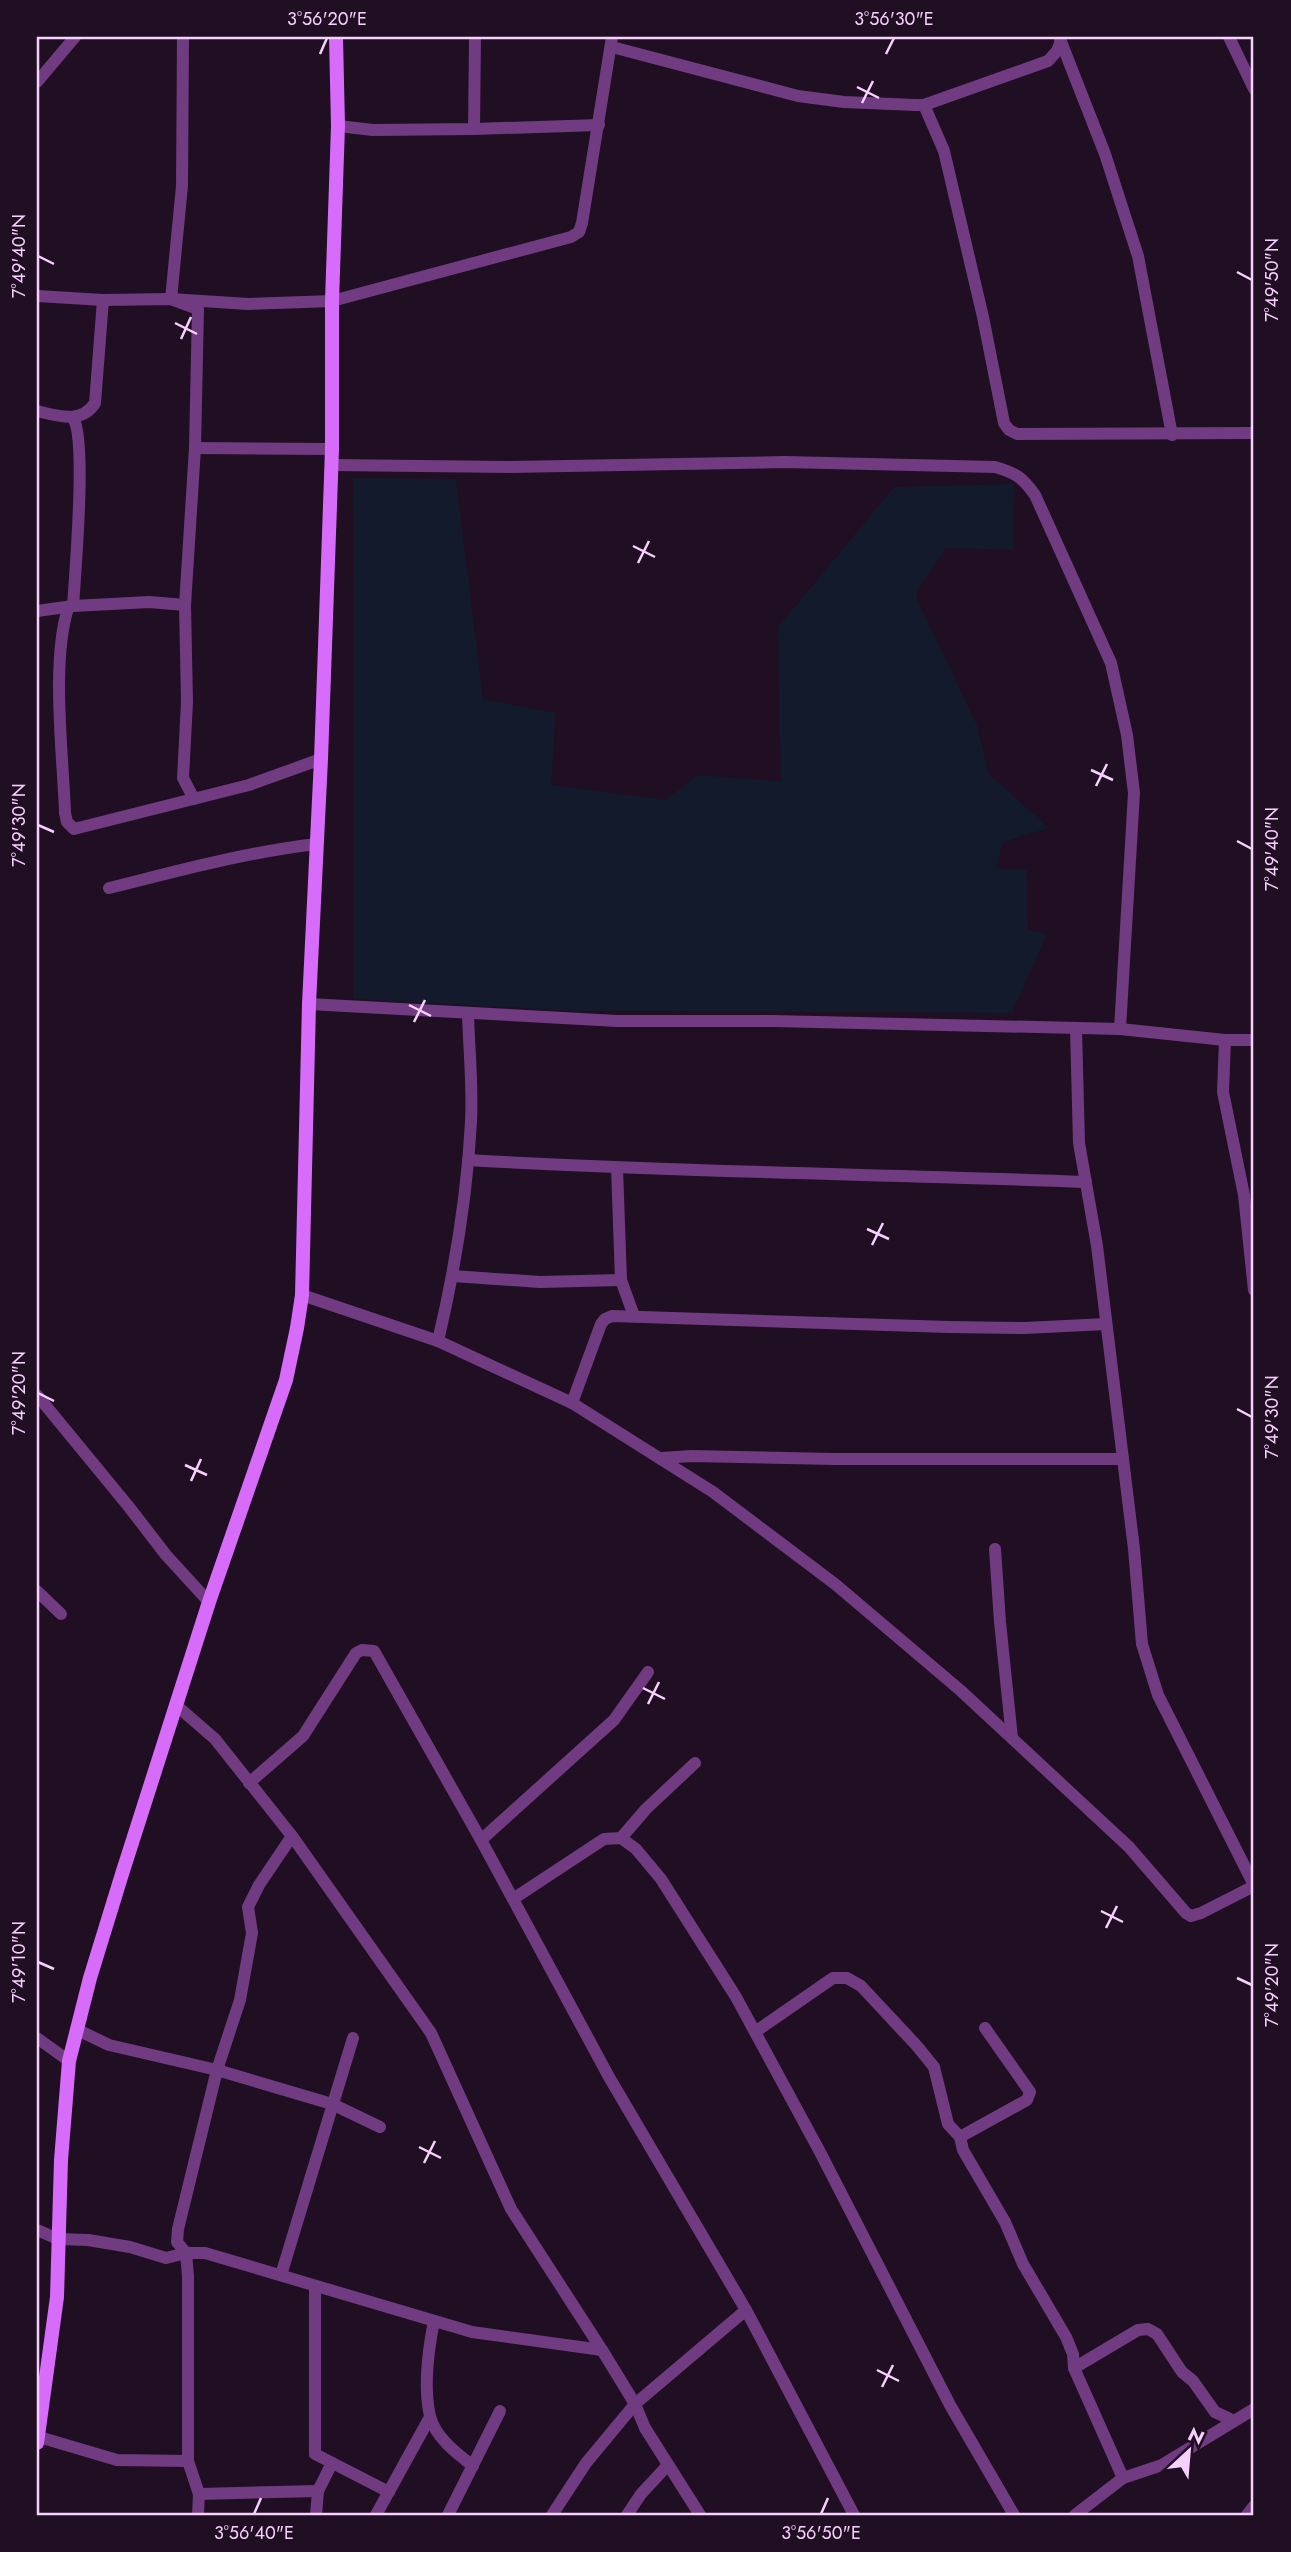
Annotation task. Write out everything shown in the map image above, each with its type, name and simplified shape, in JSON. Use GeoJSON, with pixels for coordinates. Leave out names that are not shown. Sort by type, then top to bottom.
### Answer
{"type":"FeatureCollection","features":[{"type":"Feature","properties":{"kind":"main road"},"geometry":{"type":"LineString","coordinates":[[38,2440],[39,2416],[57,2297],[61,2160],[69,2062],[118,1886],[209,1602],[286,1380],[298,1328],[302,1295],[309,1004],[331,465],[332,301],[338,126],[336,37]]}},
{"type":"Feature","properties":{"kind":"street"},"geometry":{"type":"LineString","coordinates":[[37,82],[75,37]]}},
{"type":"Feature","properties":{"kind":"street"},"geometry":{"type":"LineString","coordinates":[[171,299],[182,186],[183,37]]}},
{"type":"Feature","properties":{"kind":"street"},"geometry":{"type":"LineString","coordinates":[[474,129],[475,37]]}},
{"type":"Feature","properties":{"kind":"street"},"geometry":{"type":"LineString","coordinates":[[1229,37],[1254,89]]}},
{"type":"Feature","properties":{"kind":"street"},"geometry":{"type":"LineString","coordinates":[[37,296],[248,304],[332,301],[576,234],[582,223],[612,42],[798,96],[844,102],[924,105],[1048,61],[1057,51],[1060,39]]}},
{"type":"Feature","properties":{"kind":"street"},"geometry":{"type":"LineString","coordinates":[[1060,39],[1105,154],[1138,256],[1172,435]]}},
{"type":"Feature","properties":{"kind":"street"},"geometry":{"type":"LineString","coordinates":[[1048,61],[1073,69]]}},
{"type":"Feature","properties":{"kind":"street"},"geometry":{"type":"LineString","coordinates":[[924,105],[944,151],[1006,427],[1017,434],[1254,433]]}},
{"type":"Feature","properties":{"kind":"street"},"geometry":{"type":"LineString","coordinates":[[338,126],[373,130],[599,125]]}},
{"type":"Feature","properties":{"kind":"street"},"geometry":{"type":"LineString","coordinates":[[171,299],[198,309],[195,448],[185,605],[187,702],[183,778],[194,799]]}},
{"type":"Feature","properties":{"kind":"street"},"geometry":{"type":"LineString","coordinates":[[37,411],[73,418],[87,414],[95,403],[103,300]]}},
{"type":"Feature","properties":{"kind":"street"},"geometry":{"type":"LineString","coordinates":[[73,418],[78,436],[79,506],[70,607],[61,629],[60,693],[65,813],[69,826],[74,829],[249,785],[321,759]]}},
{"type":"Feature","properties":{"kind":"street"},"geometry":{"type":"LineString","coordinates":[[195,448],[331,449]]}},
{"type":"Feature","properties":{"kind":"street"},"geometry":{"type":"LineString","coordinates":[[331,465],[510,467],[785,462],[995,467],[1012,472],[1023,479],[1035,495],[1111,663],[1127,735],[1134,793],[1120,1029]]}},
{"type":"Feature","properties":{"kind":"street"},"geometry":{"type":"LineString","coordinates":[[37,611],[149,602],[185,605]]}},
{"type":"Feature","properties":{"kind":"street"},"geometry":{"type":"LineString","coordinates":[[109,888],[224,859],[317,844]]}},
{"type":"Feature","properties":{"kind":"street"},"geometry":{"type":"LineString","coordinates":[[309,1004],[617,1021],[772,1021],[1120,1029],[1225,1040],[1254,1040]]}},
{"type":"Feature","properties":{"kind":"street"},"geometry":{"type":"LineString","coordinates":[[438,1341],[453,1276],[468,1160],[471,1119],[468,1014]]}},
{"type":"Feature","properties":{"kind":"street"},"geometry":{"type":"LineString","coordinates":[[302,1295],[438,1341],[572,1403],[713,1492],[835,1584],[960,1690],[1129,1847],[1186,1913],[1191,1916],[1201,1913],[1254,1885],[1158,1695],[1142,1644],[1134,1549],[1097,1246],[1079,1143],[1076,1029]]}},
{"type":"Feature","properties":{"kind":"street"},"geometry":{"type":"LineString","coordinates":[[1225,1040],[1223,1092],[1244,1195],[1254,1290]]}},
{"type":"Feature","properties":{"kind":"street"},"geometry":{"type":"LineString","coordinates":[[468,1160],[617,1168],[1086,1182]]}},
{"type":"Feature","properties":{"kind":"street"},"geometry":{"type":"LineString","coordinates":[[617,1168],[621,1280],[634,1316]]}},
{"type":"Feature","properties":{"kind":"street"},"geometry":{"type":"LineString","coordinates":[[453,1276],[540,1282],[621,1280]]}},
{"type":"Feature","properties":{"kind":"street"},"geometry":{"type":"LineString","coordinates":[[572,1403],[601,1324],[612,1317],[949,1327],[1025,1328],[1106,1324]]}},
{"type":"Feature","properties":{"kind":"street"},"geometry":{"type":"LineString","coordinates":[[37,1395],[166,1555],[209,1602]]}},
{"type":"Feature","properties":{"kind":"street"},"geometry":{"type":"LineString","coordinates":[[662,1458],[715,1456],[834,1460],[1122,1459]]}},
{"type":"Feature","properties":{"kind":"street"},"geometry":{"type":"LineString","coordinates":[[995,1549],[1012,1738]]}},
{"type":"Feature","properties":{"kind":"street"},"geometry":{"type":"LineString","coordinates":[[37,1591],[61,1614]]}},
{"type":"Feature","properties":{"kind":"street"},"geometry":{"type":"LineString","coordinates":[[249,1783],[295,1746],[356,1653],[368,1650],[378,1656],[609,2077],[746,2310],[854,2515]]}},
{"type":"Feature","properties":{"kind":"street"},"geometry":{"type":"LineString","coordinates":[[481,1840],[614,1720],[648,1672]]}},
{"type":"Feature","properties":{"kind":"street"},"geometry":{"type":"LineString","coordinates":[[177,1706],[215,1739],[292,1836],[431,2033],[512,2209],[635,2403],[645,2428],[667,2466],[700,2515]]}},
{"type":"Feature","properties":{"kind":"street"},"geometry":{"type":"LineString","coordinates":[[621,1838],[646,1809],[695,1763]]}},
{"type":"Feature","properties":{"kind":"street"},"geometry":{"type":"LineString","coordinates":[[198,2515],[199,2494],[188,2460],[189,2327],[186,2253],[177,2242],[178,2229],[217,2070],[240,2000],[252,1933],[248,1907],[259,1885],[292,1836]]}},
{"type":"Feature","properties":{"kind":"street"},"geometry":{"type":"LineString","coordinates":[[513,1899],[604,1839],[621,1838],[636,1849],[661,1880],[736,1997],[820,2152],[950,2405],[1014,2515]]}},
{"type":"Feature","properties":{"kind":"street"},"geometry":{"type":"LineString","coordinates":[[755,2032],[833,1978],[847,1978],[861,1986],[917,2046],[934,2067],[948,2124],[960,2137],[963,2150],[1005,2222],[1023,2264],[1066,2337],[1073,2354],[1074,2368],[1122,2478]]}},
{"type":"Feature","properties":{"kind":"street"},"geometry":{"type":"LineString","coordinates":[[960,2137],[1027,2100],[1030,2092],[985,2028]]}},
{"type":"Feature","properties":{"kind":"street"},"geometry":{"type":"LineString","coordinates":[[78,2029],[109,2045],[217,2070],[332,2104],[380,2127]]}},
{"type":"Feature","properties":{"kind":"street"},"geometry":{"type":"LineString","coordinates":[[37,2038],[69,2062]]}},
{"type":"Feature","properties":{"kind":"street"},"geometry":{"type":"LineString","coordinates":[[281,2275],[353,2038]]}},
{"type":"Feature","properties":{"kind":"street"},"geometry":{"type":"LineString","coordinates":[[37,2230],[58,2239],[130,2247],[166,2258],[186,2253],[205,2253],[472,2332],[602,2350]]}},
{"type":"Feature","properties":{"kind":"street"},"geometry":{"type":"LineString","coordinates":[[314,2286],[315,2454],[389,2492]]}},
{"type":"Feature","properties":{"kind":"street"},"geometry":{"type":"LineString","coordinates":[[552,2515],[579,2472],[635,2403],[746,2310]]}},
{"type":"Feature","properties":{"kind":"street"},"geometry":{"type":"LineString","coordinates":[[376,2515],[430,2417],[428,2354],[433,2321]]}},
{"type":"Feature","properties":{"kind":"street"},"geometry":{"type":"LineString","coordinates":[[1074,2368],[1138,2330],[1148,2329],[1157,2334],[1182,2372],[1193,2381],[1215,2412],[1234,2421]]}},
{"type":"Feature","properties":{"kind":"street"},"geometry":{"type":"LineString","coordinates":[[1075,2515],[1122,2478],[1162,2465],[1254,2409]]}},
{"type":"Feature","properties":{"kind":"street"},"geometry":{"type":"LineString","coordinates":[[448,2515],[500,2411]]}},
{"type":"Feature","properties":{"kind":"street"},"geometry":{"type":"LineString","coordinates":[[430,2417],[452,2450],[473,2466]]}},
{"type":"Feature","properties":{"kind":"street"},"geometry":{"type":"LineString","coordinates":[[38,2440],[117,2460],[188,2460]]}},
{"type":"Feature","properties":{"kind":"street"},"geometry":{"type":"LineString","coordinates":[[316,2515],[318,2491],[332,2463]]}},
{"type":"Feature","properties":{"kind":"street"},"geometry":{"type":"LineString","coordinates":[[627,2515],[641,2494],[667,2466]]}},
{"type":"Feature","properties":{"kind":"street"},"geometry":{"type":"LineString","coordinates":[[199,2494],[318,2491]]}},
{"type":"Feature","properties":{"kind":"street"},"geometry":{"type":"LineString","coordinates":[[1247,2515],[1254,2506]]}},
{"type":"Feature","properties":{"kind":"shaded area"},"geometry":{"type":"Polygon","coordinates":[[[353,478],[456,479],[483,699],[556,713],[551,785],[666,800],[697,775],[781,781],[778,627],[894,487],[1014,484],[1013,550],[946,548],[915,595],[977,725],[989,774],[1049,828],[1003,842],[996,868],[1027,870],[1028,930],[1047,934],[1012,1013],[577,1011],[353,999],[353,478]]]}}]}
